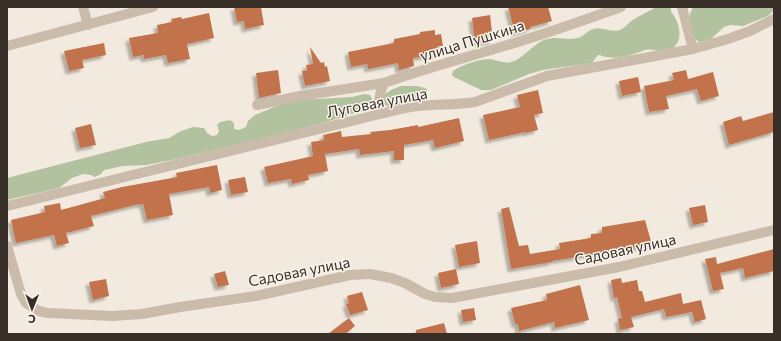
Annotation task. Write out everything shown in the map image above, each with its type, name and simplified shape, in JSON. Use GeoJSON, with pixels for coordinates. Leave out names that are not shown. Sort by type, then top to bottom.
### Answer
{"type":"FeatureCollection","features":[{"type":"Feature","properties":{"kind":"street"},"geometry":{"type":"LineString","coordinates":[[84,7],[88,25]]}},
{"type":"Feature","properties":{"kind":"street"},"geometry":{"type":"LineString","coordinates":[[7,46],[153,7]]}},
{"type":"Feature","properties":{"kind":"street","name":"улица Пушкина"},"geometry":{"type":"LineString","coordinates":[[257,105],[300,96],[384,83],[574,24],[621,7]]}},
{"type":"Feature","properties":{"kind":"street"},"geometry":{"type":"LineString","coordinates":[[682,7],[693,49]]}},
{"type":"Feature","properties":{"kind":"street","name":"Луговая улица"},"geometry":{"type":"LineString","coordinates":[[7,206],[380,114],[419,106],[475,102],[547,76],[693,49],[750,31],[774,18]]}},
{"type":"Feature","properties":{"kind":"street"},"geometry":{"type":"LineString","coordinates":[[380,114],[378,107],[379,97],[384,83]]}},
{"type":"Feature","properties":{"kind":"street","name":"Садовая улица"},"geometry":{"type":"LineString","coordinates":[[7,246],[21,294],[26,303],[32,308],[48,313],[127,316],[256,296],[360,274],[399,280],[425,294],[435,297],[457,297],[619,267],[774,230]]}},
{"type":"Feature","properties":{"kind":"green space"},"geometry":{"type":"Polygon","coordinates":[[[656,7],[671,7],[671,12],[679,28],[680,33],[677,44],[667,51],[644,50],[614,58],[598,55],[592,63],[543,70],[529,74],[491,90],[481,90],[452,75],[453,71],[481,60],[490,59],[506,63],[511,62],[524,55],[535,45],[544,40],[557,38],[577,38],[596,28],[613,31],[620,30],[635,18],[656,7]]]}},
{"type":"Feature","properties":{"kind":"green space"},"geometry":{"type":"Polygon","coordinates":[[[693,7],[774,7],[774,10],[768,16],[743,26],[730,25],[724,27],[711,39],[699,42],[693,37],[690,23],[690,14],[693,7]]]}},
{"type":"Feature","properties":{"kind":"green space"},"geometry":{"type":"Polygon","coordinates":[[[401,86],[421,87],[427,89],[427,94],[422,101],[389,107],[383,104],[384,95],[401,86]]]}},
{"type":"Feature","properties":{"kind":"green space"},"geometry":{"type":"Polygon","coordinates":[[[364,94],[370,95],[373,101],[373,108],[366,112],[358,112],[285,133],[172,160],[104,170],[101,174],[95,177],[83,174],[72,178],[59,188],[7,200],[7,178],[146,142],[169,138],[181,131],[193,127],[204,128],[207,133],[212,136],[217,135],[219,131],[217,125],[220,122],[230,120],[234,123],[234,129],[239,130],[246,127],[248,121],[255,115],[279,105],[299,100],[352,97],[364,94]]]}},
{"type":"Feature","properties":{"kind":"building"},"geometry":{"type":"Polygon","coordinates":[[[234,7],[261,7],[264,25],[245,29],[244,21],[237,22],[234,7]]]}},
{"type":"Feature","properties":{"kind":"building"},"geometry":{"type":"Polygon","coordinates":[[[508,7],[548,7],[552,21],[515,33],[508,7]]]}},
{"type":"Feature","properties":{"kind":"building"},"geometry":{"type":"Polygon","coordinates":[[[209,13],[214,38],[187,44],[190,59],[168,63],[166,55],[144,59],[144,55],[133,57],[129,38],[158,33],[157,25],[172,22],[171,19],[181,17],[182,19],[209,13]]]}},
{"type":"Feature","properties":{"kind":"building"},"geometry":{"type":"Polygon","coordinates":[[[490,15],[493,41],[475,43],[472,18],[490,15]]]}},
{"type":"Feature","properties":{"kind":"building"},"geometry":{"type":"Polygon","coordinates":[[[435,30],[435,35],[441,34],[443,46],[438,46],[439,54],[413,58],[414,66],[399,70],[398,63],[368,69],[367,64],[351,67],[348,52],[394,43],[394,39],[420,34],[420,32],[435,30]]]}},
{"type":"Feature","properties":{"kind":"building"},"geometry":{"type":"Polygon","coordinates":[[[104,43],[106,55],[82,60],[84,68],[69,71],[64,51],[104,43]]]}},
{"type":"Feature","properties":{"kind":"building"},"geometry":{"type":"Polygon","coordinates":[[[310,47],[321,63],[324,62],[325,67],[327,66],[330,81],[305,86],[302,71],[307,71],[306,65],[313,64],[310,47]]]}},
{"type":"Feature","properties":{"kind":"building"},"geometry":{"type":"Polygon","coordinates":[[[278,70],[281,93],[259,98],[256,73],[278,70]]]}},
{"type":"Feature","properties":{"kind":"building"},"geometry":{"type":"Polygon","coordinates":[[[686,70],[688,79],[713,72],[719,96],[701,101],[697,89],[666,96],[669,109],[649,112],[644,86],[674,80],[672,73],[686,70]]]}},
{"type":"Feature","properties":{"kind":"building"},"geometry":{"type":"Polygon","coordinates":[[[638,77],[641,92],[622,96],[619,81],[638,77]]]}},
{"type":"Feature","properties":{"kind":"building"},"geometry":{"type":"Polygon","coordinates":[[[538,90],[543,113],[534,115],[538,130],[489,140],[483,115],[520,107],[517,95],[538,90]]]}},
{"type":"Feature","properties":{"kind":"building"},"geometry":{"type":"Polygon","coordinates":[[[774,112],[774,132],[729,145],[723,122],[741,116],[743,121],[774,112]]]}},
{"type":"Feature","properties":{"kind":"building"},"geometry":{"type":"Polygon","coordinates":[[[459,118],[464,141],[435,148],[433,140],[404,145],[404,160],[394,160],[394,151],[360,155],[359,149],[325,154],[328,171],[308,175],[309,180],[292,184],[291,179],[268,183],[264,167],[313,156],[311,142],[324,140],[323,135],[341,131],[342,137],[371,134],[370,132],[418,125],[418,127],[459,118]]]}},
{"type":"Feature","properties":{"kind":"building"},"geometry":{"type":"Polygon","coordinates":[[[91,124],[96,145],[80,148],[75,128],[91,124]]]}},
{"type":"Feature","properties":{"kind":"building"},"geometry":{"type":"Polygon","coordinates":[[[217,165],[222,190],[210,193],[209,187],[169,194],[173,215],[147,220],[143,204],[139,204],[91,216],[94,226],[66,233],[69,243],[57,246],[54,235],[16,243],[11,220],[45,212],[44,206],[60,203],[61,210],[105,198],[103,192],[177,177],[176,173],[217,165]]]}},
{"type":"Feature","properties":{"kind":"building"},"geometry":{"type":"Polygon","coordinates":[[[245,177],[248,192],[231,195],[228,180],[245,177]]]}},
{"type":"Feature","properties":{"kind":"building"},"geometry":{"type":"Polygon","coordinates":[[[705,205],[708,222],[693,225],[689,208],[705,205]]]}},
{"type":"Feature","properties":{"kind":"building"},"geometry":{"type":"Polygon","coordinates":[[[509,207],[519,246],[528,245],[530,254],[560,249],[559,243],[591,238],[591,234],[602,233],[602,227],[645,220],[652,245],[577,256],[511,269],[501,209],[509,207]]]}},
{"type":"Feature","properties":{"kind":"building"},"geometry":{"type":"Polygon","coordinates":[[[477,241],[480,263],[459,267],[455,245],[477,241]]]}},
{"type":"Feature","properties":{"kind":"building"},"geometry":{"type":"Polygon","coordinates":[[[774,249],[774,271],[745,278],[743,268],[720,273],[724,289],[713,291],[705,259],[716,257],[717,264],[774,249]]]}},
{"type":"Feature","properties":{"kind":"building"},"geometry":{"type":"Polygon","coordinates":[[[456,269],[459,284],[441,288],[438,273],[456,269]]]}},
{"type":"Feature","properties":{"kind":"building"},"geometry":{"type":"Polygon","coordinates":[[[225,271],[229,285],[218,287],[214,274],[225,271]]]}},
{"type":"Feature","properties":{"kind":"building"},"geometry":{"type":"Polygon","coordinates":[[[621,278],[622,283],[637,280],[639,291],[642,291],[645,302],[681,293],[683,304],[701,300],[706,319],[695,322],[692,312],[666,317],[664,309],[631,317],[634,327],[620,330],[618,319],[622,318],[617,297],[614,298],[611,280],[621,278]]]}},
{"type":"Feature","properties":{"kind":"building"},"geometry":{"type":"Polygon","coordinates":[[[106,279],[109,296],[93,300],[89,282],[106,279]]]}},
{"type":"Feature","properties":{"kind":"building"},"geometry":{"type":"Polygon","coordinates":[[[580,285],[589,320],[555,328],[554,322],[519,331],[518,324],[515,324],[511,308],[547,300],[546,294],[580,285]]]}},
{"type":"Feature","properties":{"kind":"building"},"geometry":{"type":"Polygon","coordinates":[[[362,292],[368,310],[350,315],[346,304],[349,303],[347,296],[362,292]]]}},
{"type":"Feature","properties":{"kind":"building"},"geometry":{"type":"Polygon","coordinates":[[[474,308],[476,320],[463,322],[461,310],[474,308]]]}},
{"type":"Feature","properties":{"kind":"building"},"geometry":{"type":"Polygon","coordinates":[[[349,318],[355,326],[345,334],[328,334],[349,318]]]}},
{"type":"Feature","properties":{"kind":"building"},"geometry":{"type":"Polygon","coordinates":[[[444,323],[447,334],[416,334],[416,330],[444,323]]]}}]}
